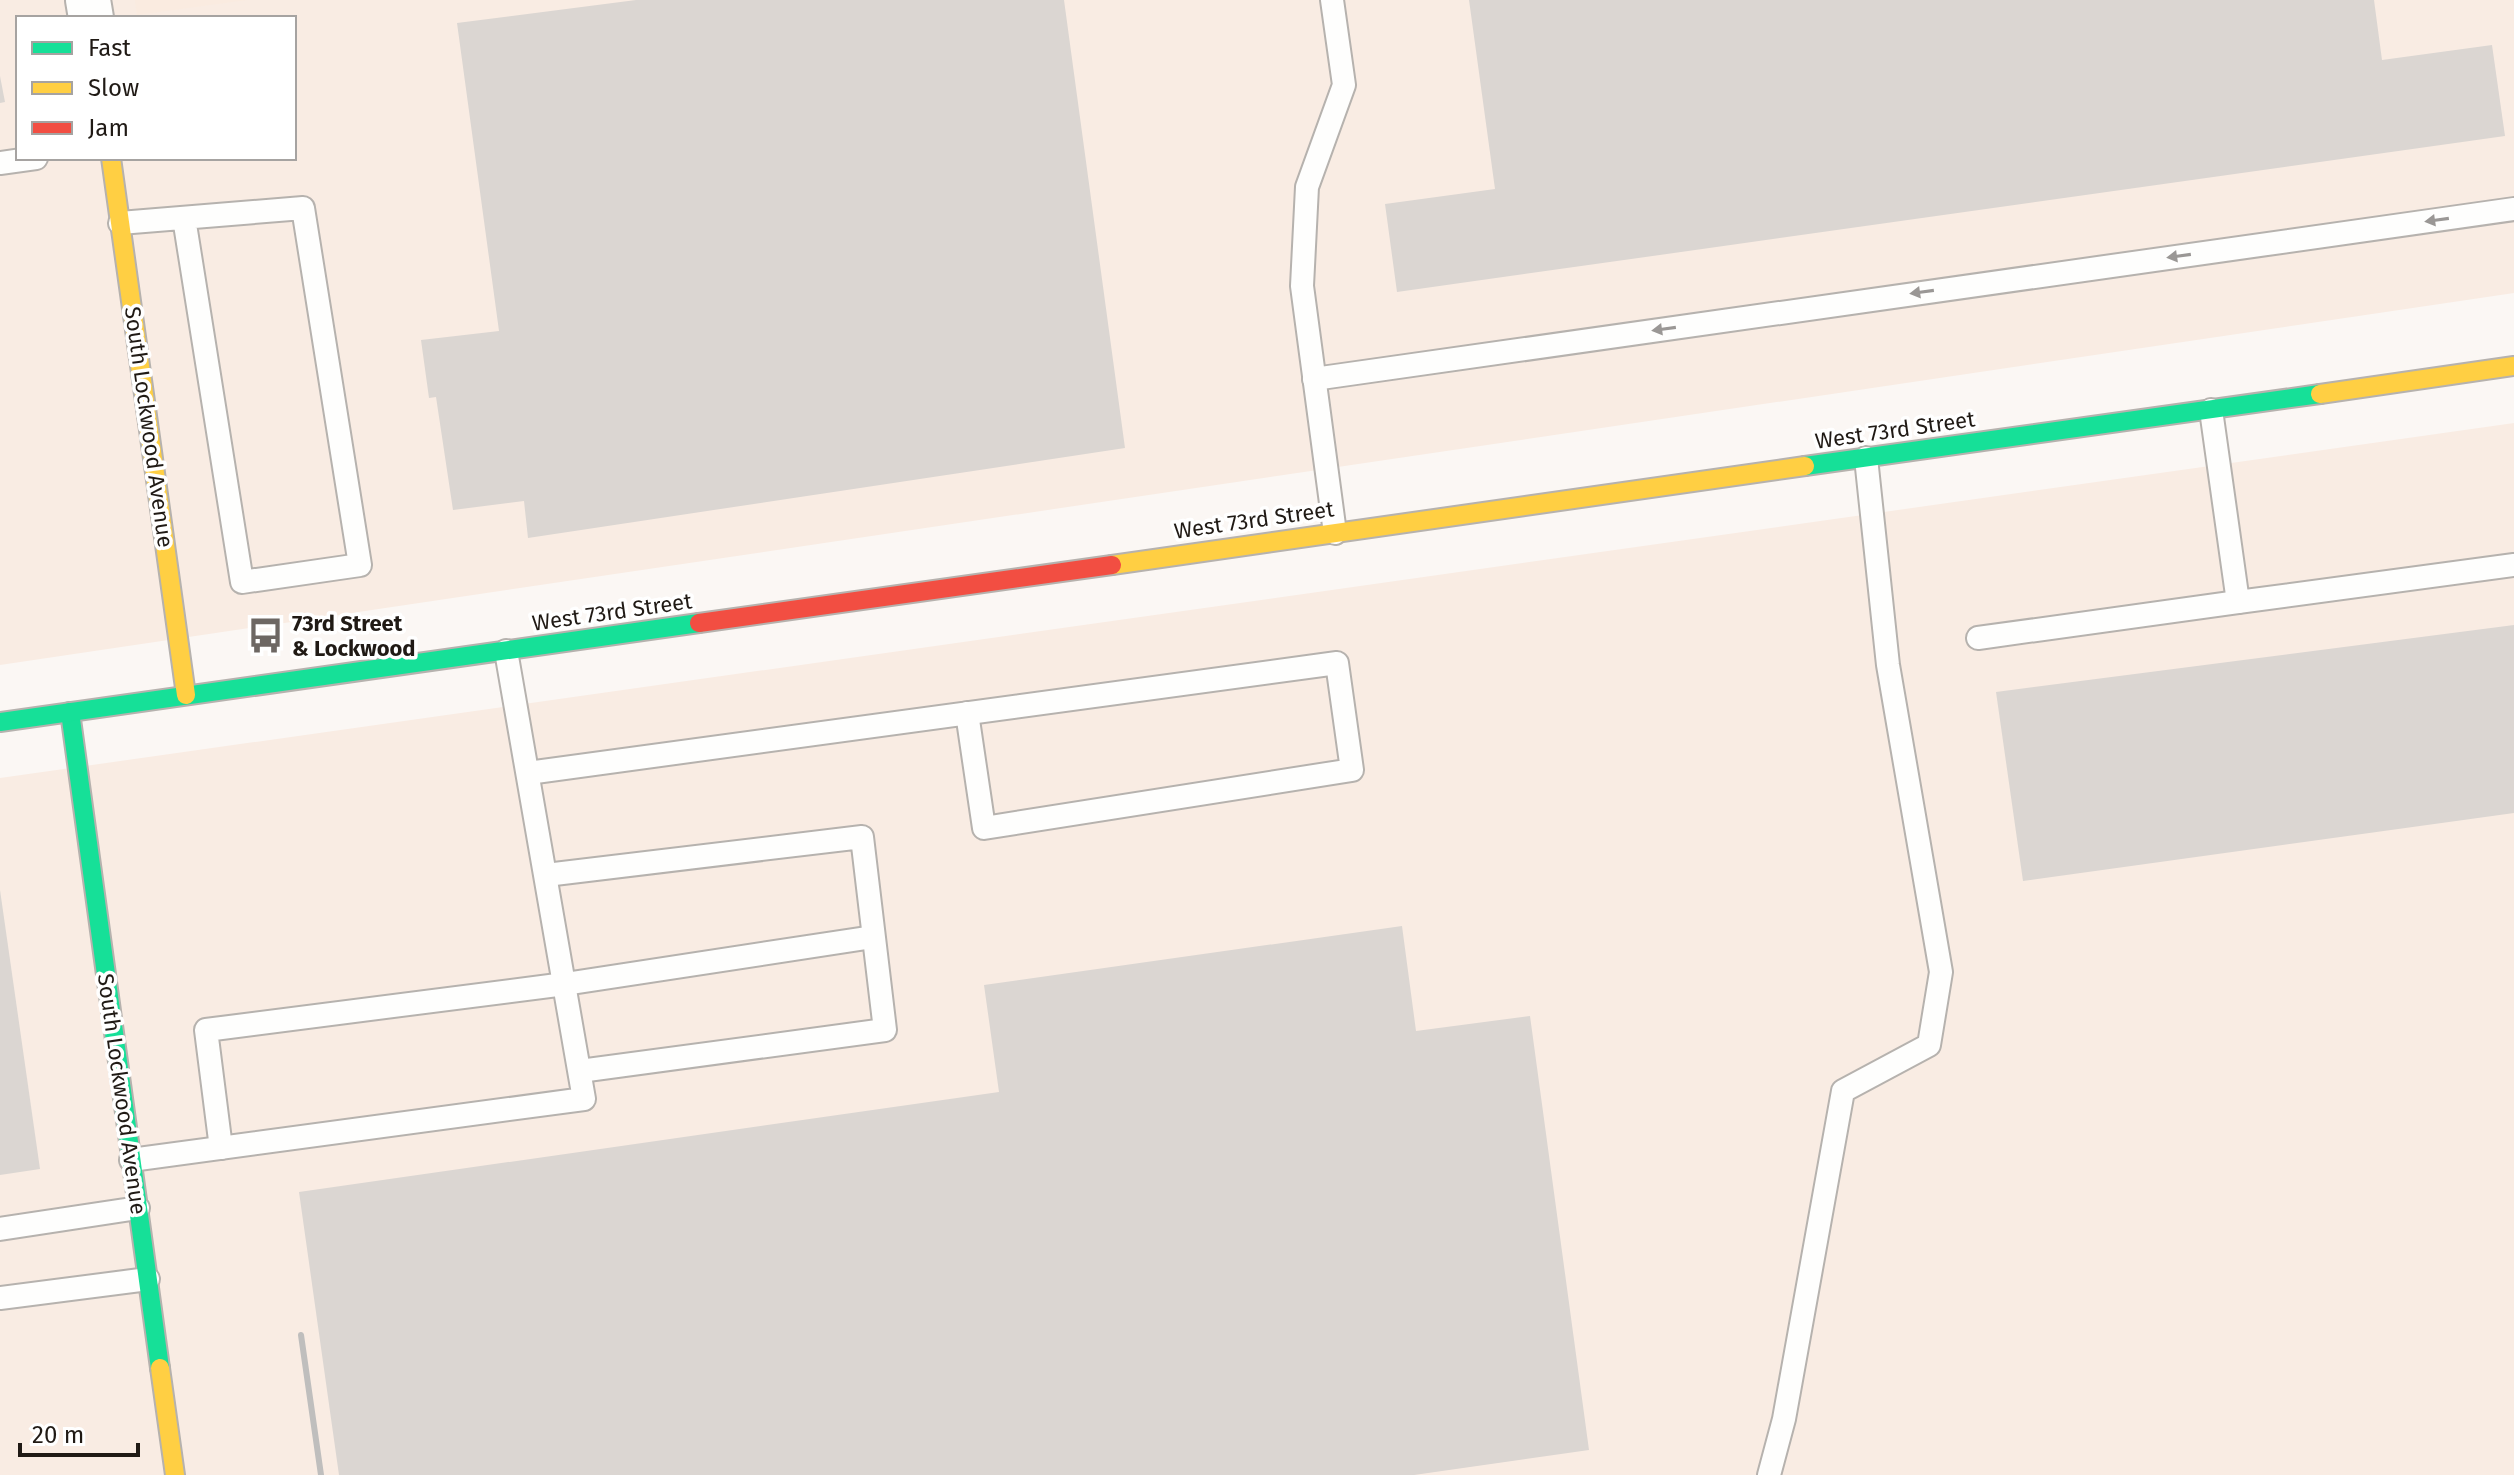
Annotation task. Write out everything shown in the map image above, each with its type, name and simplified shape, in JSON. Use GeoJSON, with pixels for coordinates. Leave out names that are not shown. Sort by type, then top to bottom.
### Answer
{"type":"FeatureCollection","features":[{"type":"Feature","properties":{"kind":"street","name":"South Lockwood Avenue"},"geometry":{"type":"LineString","coordinates":[[111,160],[186,695]]}},
{"type":"Feature","properties":{"kind":"street","name":"West 73rd Street"},"geometry":{"type":"LineString","coordinates":[[0,722],[2514,366]]}},
{"type":"Feature","properties":{"kind":"street","name":"South Lockwood Avenue"},"geometry":{"type":"LineString","coordinates":[[70,712],[175,1475]]}},
{"type":"Feature","properties":{"kind":"lane"},"geometry":{"type":"LineString","coordinates":[[1332,0],[1344,85],[1307,187],[1302,286],[1335,533]]}},
{"type":"Feature","properties":{"kind":"lane"},"geometry":{"type":"LineString","coordinates":[[0,163],[22,160]]}},
{"type":"Feature","properties":{"kind":"lane"},"geometry":{"type":"LineString","coordinates":[[120,223],[303,208],[360,565],[242,582],[184,218]]}},
{"type":"Feature","properties":{"kind":"lane"},"geometry":{"type":"LineString","coordinates":[[1314,379],[2514,209]]}},
{"type":"Feature","properties":{"kind":"lane"},"geometry":{"type":"LineString","coordinates":[[2211,410],[2238,602]]}},
{"type":"Feature","properties":{"kind":"lane"},"geometry":{"type":"LineString","coordinates":[[1769,1475],[1784,1419],[1843,1091],[1929,1045],[1941,972],[1888,665],[1866,458]]}},
{"type":"Feature","properties":{"kind":"lane"},"geometry":{"type":"LineString","coordinates":[[1978,638],[2514,565]]}},
{"type":"Feature","properties":{"kind":"lane"},"geometry":{"type":"LineString","coordinates":[[131,1160],[584,1099],[506,651]]}},
{"type":"Feature","properties":{"kind":"lane"},"geometry":{"type":"LineString","coordinates":[[528,773],[967,713],[1337,663],[1352,770],[984,828],[967,713]]}},
{"type":"Feature","properties":{"kind":"lane"},"geometry":{"type":"LineString","coordinates":[[546,875],[862,837],[885,1030],[580,1071]]}},
{"type":"Feature","properties":{"kind":"lane"},"geometry":{"type":"LineString","coordinates":[[221,1148],[206,1030],[565,984],[873,937]]}},
{"type":"Feature","properties":{"kind":"lane"},"geometry":{"type":"LineString","coordinates":[[0,1229],[138,1208]]}},
{"type":"Feature","properties":{"kind":"lane"},"geometry":{"type":"LineString","coordinates":[[0,1298],[148,1279]]}},
{"type":"Feature","properties":{"kind":"shaded area"},"geometry":{"type":"Polygon","coordinates":[[[0,0],[2514,0],[2514,293],[0,665],[0,0]]]}},
{"type":"Feature","properties":{"kind":"shaded area"},"geometry":{"type":"Polygon","coordinates":[[[135,0],[247,0],[137,15],[135,0]]]}},
{"type":"Feature","properties":{"kind":"shaded area"},"geometry":{"type":"Polygon","coordinates":[[[2514,423],[2514,1475],[0,1475],[0,778],[2514,423]]]}},
{"type":"Feature","properties":{"kind":"building"},"geometry":{"type":"Polygon","coordinates":[[[636,0],[1064,0],[1125,448],[528,538],[524,501],[453,510],[436,397],[429,398],[421,340],[499,331],[457,23],[636,0]]]}},
{"type":"Feature","properties":{"kind":"building"},"geometry":{"type":"Polygon","coordinates":[[[1469,0],[2374,0],[2382,60],[2492,45],[2505,136],[1397,292],[1385,204],[1495,189],[1469,0]]]}},
{"type":"Feature","properties":{"kind":"building"},"geometry":{"type":"Polygon","coordinates":[[[0,76],[5,102],[0,103],[0,76]]]}},
{"type":"Feature","properties":{"kind":"building"},"geometry":{"type":"Polygon","coordinates":[[[2514,625],[2514,813],[2023,881],[1996,692],[2514,625]]]}},
{"type":"Feature","properties":{"kind":"building"},"geometry":{"type":"Polygon","coordinates":[[[0,890],[40,1169],[0,1175],[0,890]]]}},
{"type":"Feature","properties":{"kind":"building"},"geometry":{"type":"Polygon","coordinates":[[[1402,926],[1416,1031],[1530,1016],[1589,1450],[1414,1475],[339,1475],[299,1192],[999,1092],[984,985],[1402,926]]]}},
{"type":"Feature","properties":{"kind":"railway"},"geometry":{"type":"LineString","coordinates":[[301,1335],[321,1475]]}},
{"type":"Feature","properties":{"kind":"traffic: fast"},"geometry":{"type":"LineString","coordinates":[[1805,466],[2320,394]]}},
{"type":"Feature","properties":{"kind":"traffic: fast"},"geometry":{"type":"LineString","coordinates":[[0,722],[699,623]]}},
{"type":"Feature","properties":{"kind":"traffic: fast"},"geometry":{"type":"LineString","coordinates":[[70,712],[160,1368]]}},
{"type":"Feature","properties":{"kind":"traffic: slow"},"geometry":{"type":"LineString","coordinates":[[111,160],[186,695]]}},
{"type":"Feature","properties":{"kind":"traffic: slow"},"geometry":{"type":"LineString","coordinates":[[2320,394],[2514,366]]}},
{"type":"Feature","properties":{"kind":"traffic: slow"},"geometry":{"type":"LineString","coordinates":[[1112,565],[1805,466]]}},
{"type":"Feature","properties":{"kind":"traffic: slow"},"geometry":{"type":"LineString","coordinates":[[160,1368],[175,1475]]}},
{"type":"Feature","properties":{"kind":"traffic: jam"},"geometry":{"type":"LineString","coordinates":[[699,623],[1112,565]]}},
{"type":"Feature","properties":{"kind":"place","name":"73rd Street & Lockwood"},"geometry":{"type":"Point","coordinates":[266,636]}}]}
